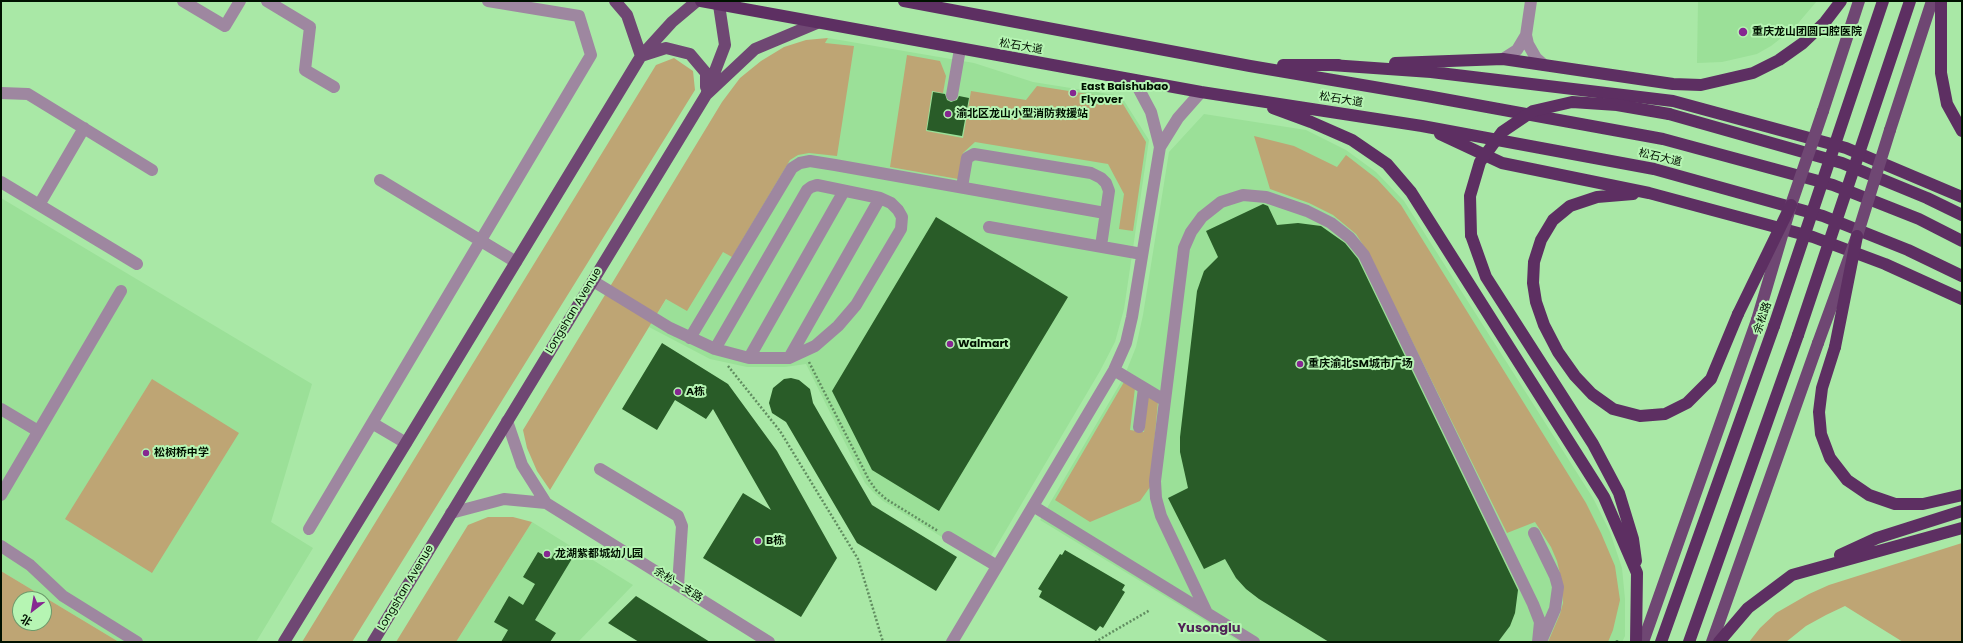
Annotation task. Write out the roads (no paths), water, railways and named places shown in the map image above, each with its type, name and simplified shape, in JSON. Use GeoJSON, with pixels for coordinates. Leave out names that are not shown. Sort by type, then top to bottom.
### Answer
{"type":"FeatureCollection","features":[{"type":"Feature","properties":{"kind":"highway","name":"松石大道"},"geometry":{"type":"LineString","coordinates":[[701,1],[1201,92],[1422,126],[1654,169],[1823,216],[1908,250],[1962,276]]}},
{"type":"Feature","properties":{"kind":"highway","name":"松石大道"},"geometry":{"type":"LineString","coordinates":[[904,1],[1250,66],[1427,96],[1663,139],[1833,186],[1919,219],[1962,241]]}},
{"type":"Feature","properties":{"kind":"highway"},"geometry":{"type":"LineString","coordinates":[[1250,66],[1331,65],[1503,59],[1673,84],[1701,85],[1753,73],[1779,60],[1803,43],[1825,22],[1841,1]]}},
{"type":"Feature","properties":{"kind":"highway","name":"余松路"},"geometry":{"type":"LineString","coordinates":[[1661,642],[1774,326],[1883,1]]}},
{"type":"Feature","properties":{"kind":"highway"},"geometry":{"type":"LineString","coordinates":[[1689,642],[1798,335],[1910,1]]}},
{"type":"Feature","properties":{"kind":"highway"},"geometry":{"type":"LineString","coordinates":[[1941,1],[1941,73],[1947,104],[1962,131]]}},
{"type":"Feature","properties":{"kind":"highway"},"geometry":{"type":"LineString","coordinates":[[1331,65],[1431,72],[1673,101],[1846,148],[1962,197]]}},
{"type":"Feature","properties":{"kind":"highway"},"geometry":{"type":"LineString","coordinates":[[1243,98],[1311,122],[1352,140],[1386,164],[1411,192],[1604,497],[1637,573]]}},
{"type":"Feature","properties":{"kind":"highway"},"geometry":{"type":"LineString","coordinates":[[1636,642],[1637,573],[1633,539],[1619,493],[1593,444],[1486,277],[1471,235],[1470,196],[1480,162],[1502,132],[1533,111],[1572,102],[1617,105],[1669,114],[1842,162],[1927,198],[1962,215]]}},
{"type":"Feature","properties":{"kind":"highway"},"geometry":{"type":"LineString","coordinates":[[1422,126],[1502,163],[1650,193],[1813,238],[1886,264],[1961,298]]}},
{"type":"Feature","properties":{"kind":"highway"},"geometry":{"type":"LineString","coordinates":[[1650,193],[1597,197],[1570,206],[1553,220],[1541,240],[1533,269],[1532,283],[1536,302],[1544,325],[1558,352],[1575,376],[1592,394],[1613,409],[1640,416],[1664,414],[1687,403],[1711,379],[1738,314],[1791,206]]}},
{"type":"Feature","properties":{"kind":"highway"},"geometry":{"type":"LineString","coordinates":[[1857,236],[1835,347],[1822,388],[1819,412],[1821,434],[1830,458],[1847,480],[1869,495],[1895,504],[1922,504],[1962,495]]}},
{"type":"Feature","properties":{"kind":"highway"},"geometry":{"type":"LineString","coordinates":[[1719,642],[1748,608],[1792,575],[1877,538],[1962,511]]}},
{"type":"Feature","properties":{"kind":"highway"},"geometry":{"type":"LineString","coordinates":[[1808,569],[1962,528]]}},
{"type":"Feature","properties":{"kind":"main road"},"geometry":{"type":"LineString","coordinates":[[615,1],[627,15],[641,56]]}},
{"type":"Feature","properties":{"kind":"main road"},"geometry":{"type":"LineString","coordinates":[[284,642],[641,56],[672,22],[697,1]]}},
{"type":"Feature","properties":{"kind":"main road"},"geometry":{"type":"LineString","coordinates":[[1643,642],[1757,320],[1791,206],[1859,1]]}},
{"type":"Feature","properties":{"kind":"main road"},"geometry":{"type":"LineString","coordinates":[[1712,642],[1857,236],[1932,1]]}},
{"type":"Feature","properties":{"kind":"main road"},"geometry":{"type":"LineString","coordinates":[[706,94],[725,46],[718,3]]}},
{"type":"Feature","properties":{"kind":"main road","name":"Longshan Avenue"},"geometry":{"type":"LineString","coordinates":[[372,642],[706,94],[755,49],[817,23]]}},
{"type":"Feature","properties":{"kind":"main road"},"geometry":{"type":"LineString","coordinates":[[641,56],[666,48],[690,54],[706,72],[706,94]]}},
{"type":"Feature","properties":{"kind":"street"},"geometry":{"type":"LineString","coordinates":[[183,1],[225,26],[240,1]]}},
{"type":"Feature","properties":{"kind":"street"},"geometry":{"type":"LineString","coordinates":[[267,1],[310,27],[305,70],[334,87]]}},
{"type":"Feature","properties":{"kind":"street"},"geometry":{"type":"LineString","coordinates":[[309,530],[591,55],[579,16],[488,1]]}},
{"type":"Feature","properties":{"kind":"street"},"geometry":{"type":"LineString","coordinates":[[1503,59],[1517,50],[1526,35],[1531,1]]}},
{"type":"Feature","properties":{"kind":"street"},"geometry":{"type":"LineString","coordinates":[[1526,35],[1531,50],[1544,66]]}},
{"type":"Feature","properties":{"kind":"street"},"geometry":{"type":"LineString","coordinates":[[952,95],[960,49]]}},
{"type":"Feature","properties":{"kind":"street"},"geometry":{"type":"LineString","coordinates":[[1134,80],[1151,112],[1160,147]]}},
{"type":"Feature","properties":{"kind":"street"},"geometry":{"type":"LineString","coordinates":[[952,642],[1114,370],[1126,343],[1130,324],[1160,147],[1178,118],[1201,92]]}},
{"type":"Feature","properties":{"kind":"street"},"geometry":{"type":"LineString","coordinates":[[1,94],[28,94],[152,170]]}},
{"type":"Feature","properties":{"kind":"street"},"geometry":{"type":"LineString","coordinates":[[39,205],[84,128]]}},
{"type":"Feature","properties":{"kind":"street"},"geometry":{"type":"LineString","coordinates":[[962,187],[967,158],[974,154],[1084,172],[1101,178],[1106,183],[1108,191],[1101,246]]}},
{"type":"Feature","properties":{"kind":"street"},"geometry":{"type":"LineString","coordinates":[[690,338],[792,168],[800,163],[810,161],[835,165],[1106,213]]}},
{"type":"Feature","properties":{"kind":"street"},"geometry":{"type":"LineString","coordinates":[[380,180],[516,262]]}},
{"type":"Feature","properties":{"kind":"street"},"geometry":{"type":"LineString","coordinates":[[1,182],[137,264]]}},
{"type":"Feature","properties":{"kind":"street"},"geometry":{"type":"LineString","coordinates":[[592,281],[690,338],[715,349],[749,358],[789,358],[815,346],[838,326],[856,305],[901,229],[902,217],[898,210],[891,203],[880,198],[817,185],[807,190],[715,349]]}},
{"type":"Feature","properties":{"kind":"street"},"geometry":{"type":"LineString","coordinates":[[749,358],[844,191]]}},
{"type":"Feature","properties":{"kind":"street"},"geometry":{"type":"LineString","coordinates":[[1207,614],[1161,516],[1156,498],[1155,481],[1164,400],[1184,248],[1191,232],[1202,217],[1221,202],[1243,196],[1266,197],[1307,211],[1331,223],[1350,238],[1364,256],[1533,604],[1540,622],[1539,642]]}},
{"type":"Feature","properties":{"kind":"street"},"geometry":{"type":"LineString","coordinates":[[789,358],[880,198]]}},
{"type":"Feature","properties":{"kind":"street"},"geometry":{"type":"LineString","coordinates":[[989,227],[1142,254]]}},
{"type":"Feature","properties":{"kind":"street"},"geometry":{"type":"LineString","coordinates":[[1,495],[121,291]]}},
{"type":"Feature","properties":{"kind":"street"},"geometry":{"type":"LineString","coordinates":[[1114,370],[1164,400]]}},
{"type":"Feature","properties":{"kind":"street"},"geometry":{"type":"LineString","coordinates":[[1139,427],[1144,388]]}},
{"type":"Feature","properties":{"kind":"street"},"geometry":{"type":"LineString","coordinates":[[1,409],[38,431]]}},
{"type":"Feature","properties":{"kind":"street"},"geometry":{"type":"LineString","coordinates":[[507,421],[522,465],[546,503]]}},
{"type":"Feature","properties":{"kind":"street"},"geometry":{"type":"LineString","coordinates":[[372,423],[406,444]]}},
{"type":"Feature","properties":{"kind":"street"},"geometry":{"type":"LineString","coordinates":[[600,469],[678,516],[682,526],[678,585]]}},
{"type":"Feature","properties":{"kind":"street"},"geometry":{"type":"LineString","coordinates":[[451,513],[504,499],[546,503]]}},
{"type":"Feature","properties":{"kind":"street","name":"余松一支路"},"geometry":{"type":"LineString","coordinates":[[546,503],[769,642]]}},
{"type":"Feature","properties":{"kind":"street"},"geometry":{"type":"LineString","coordinates":[[1032,506],[1254,642]]}},
{"type":"Feature","properties":{"kind":"street"},"geometry":{"type":"LineString","coordinates":[[1534,533],[1555,576],[1558,587],[1555,609],[1539,642]]}},
{"type":"Feature","properties":{"kind":"street"},"geometry":{"type":"LineString","coordinates":[[948,538],[997,566]]}},
{"type":"Feature","properties":{"kind":"street"},"geometry":{"type":"LineString","coordinates":[[1,546],[30,565],[63,596],[136,642]]}},
{"type":"Feature","properties":{"kind":"place","name":"重庆龙山团圆口腔医院"},"geometry":{"type":"Point","coordinates":[1743,32]}},
{"type":"Feature","properties":{"kind":"place","name":"East Baishubao Flyover"},"geometry":{"type":"Point","coordinates":[1073,93]}},
{"type":"Feature","properties":{"kind":"place","name":"渝北区龙山小型消防救援站"},"geometry":{"type":"Point","coordinates":[948,114]}},
{"type":"Feature","properties":{"kind":"place","name":"Walmart"},"geometry":{"type":"Point","coordinates":[950,344]}},
{"type":"Feature","properties":{"kind":"place","name":"重庆渝北SM城市广场"},"geometry":{"type":"Point","coordinates":[1300,364]}},
{"type":"Feature","properties":{"kind":"place","name":"A栋"},"geometry":{"type":"Point","coordinates":[678,392]}},
{"type":"Feature","properties":{"kind":"place","name":"松树桥中学"},"geometry":{"type":"Point","coordinates":[146,453]}},
{"type":"Feature","properties":{"kind":"place","name":"B栋"},"geometry":{"type":"Point","coordinates":[758,541]}},
{"type":"Feature","properties":{"kind":"place","name":"龙湖紫都城幼儿园"},"geometry":{"type":"Point","coordinates":[547,554]}},
{"type":"Feature","properties":{"kind":"district","name":"Yusonglu"},"geometry":{"type":"Point","coordinates":[1209,629]}}]}
